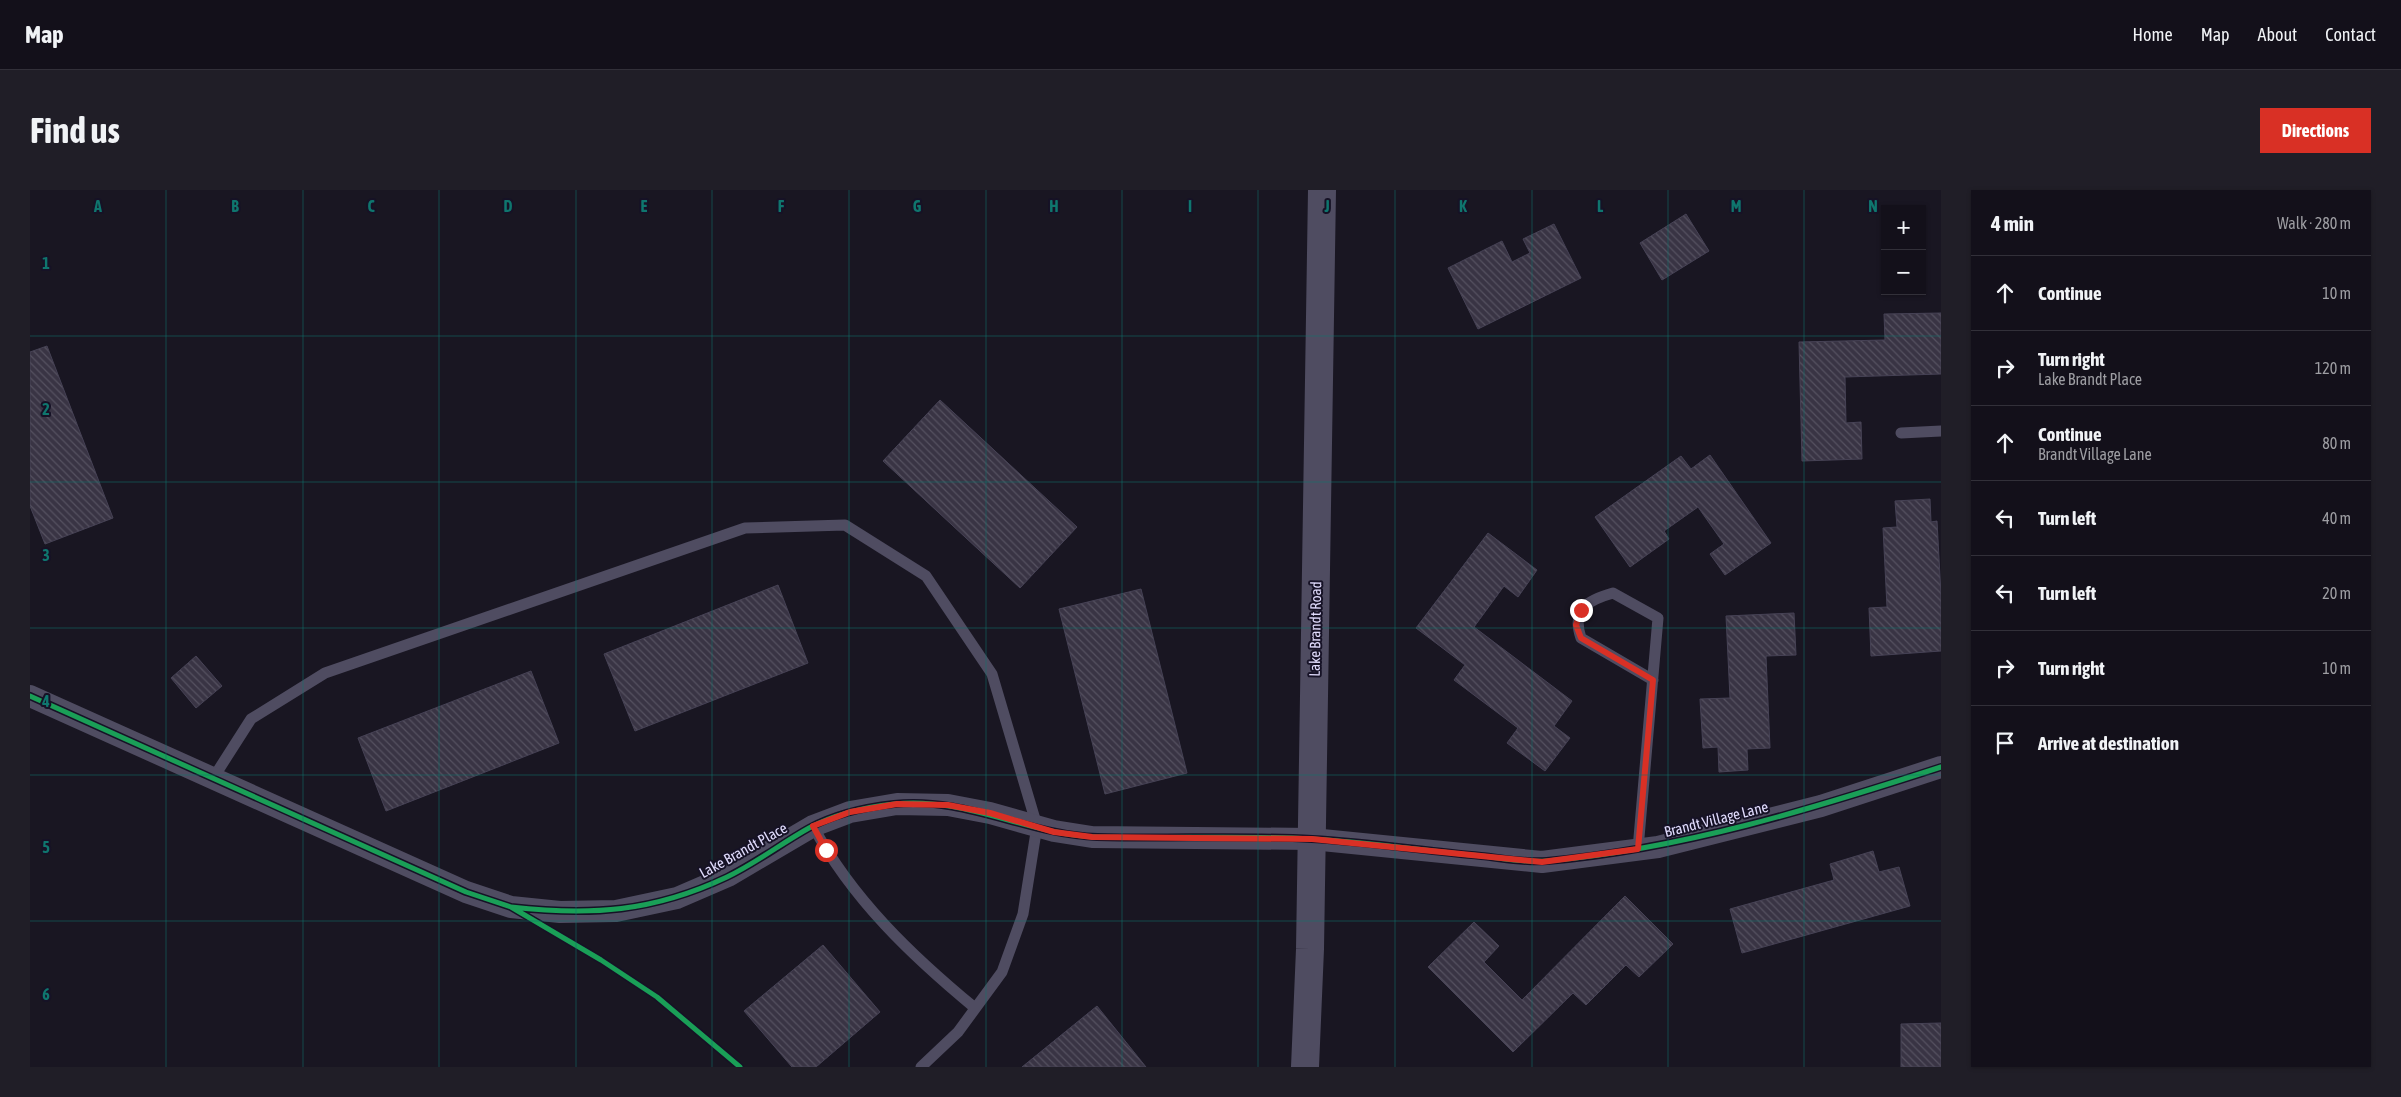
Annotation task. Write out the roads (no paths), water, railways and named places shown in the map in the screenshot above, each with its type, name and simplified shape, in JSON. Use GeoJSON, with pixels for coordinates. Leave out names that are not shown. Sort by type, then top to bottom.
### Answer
{"type":"FeatureCollection","features":[{"type":"Feature","properties":{"kind":"street","name":"Lake Brandt Road"},"geometry":{"type":"LineString","coordinates":[[1304,1067],[1310,959],[1322,190]]}},
{"type":"Feature","properties":{"kind":"street","name":"Lake Brandt Place"},"geometry":{"type":"LineString","coordinates":[[30,696],[212,780],[466,892],[511,907],[560,912],[616,911],[677,898],[728,876],[813,826],[850,812],[897,804],[948,805],[990,813],[1054,832],[1092,837],[1312,839]]}},
{"type":"Feature","properties":{"kind":"street","name":"Brandt Village Lane"},"geometry":{"type":"LineString","coordinates":[[1312,839],[1542,862],[1658,847],[1820,806],[1941,767]]}},
{"type":"Feature","properties":{"kind":"lane"},"geometry":{"type":"LineString","coordinates":[[1901,433],[1941,431]]}},
{"type":"Feature","properties":{"kind":"lane"},"geometry":{"type":"LineString","coordinates":[[212,780],[251,719],[325,673],[745,528],[845,525],[926,576],[992,674],[1037,826],[1022,914],[1002,972],[958,1032],[921,1067]]}},
{"type":"Feature","properties":{"kind":"lane"},"geometry":{"type":"LineString","coordinates":[[1638,849],[1653,680],[1658,618],[1613,594],[1592,599],[1581,610],[1576,625],[1581,638],[1653,680]]}},
{"type":"Feature","properties":{"kind":"lane"},"geometry":{"type":"LineString","coordinates":[[813,826],[843,875],[888,929],[923,965],[975,1008]]}}]}
